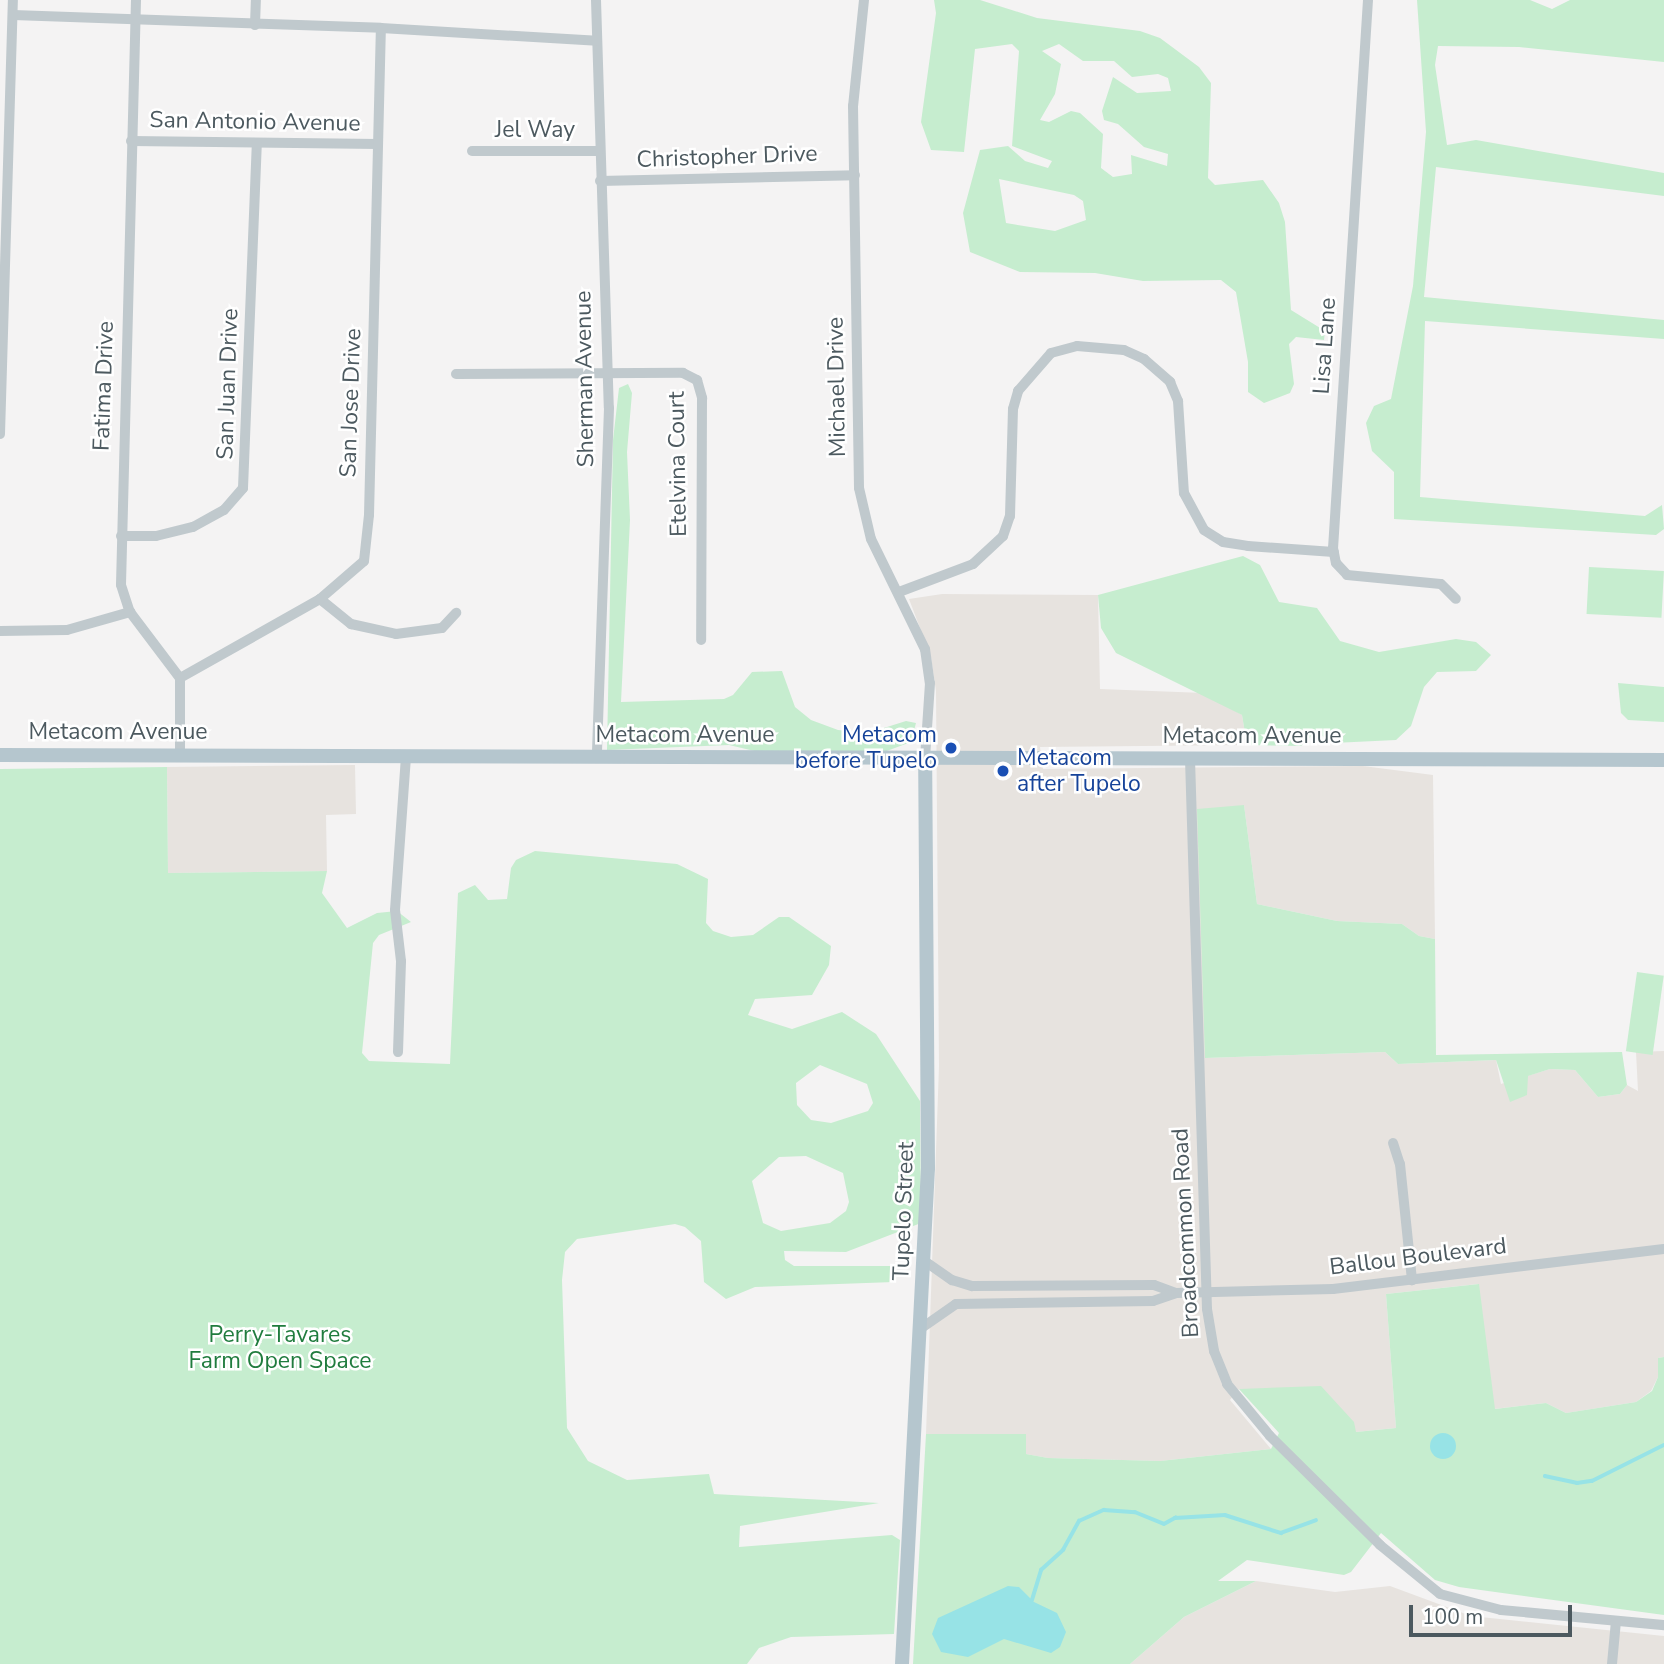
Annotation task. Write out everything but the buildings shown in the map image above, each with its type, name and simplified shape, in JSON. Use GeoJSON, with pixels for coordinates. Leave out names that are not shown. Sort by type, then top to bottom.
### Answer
{"type":"FeatureCollection","features":[{"type":"Feature","properties":{"kind":"main road","name":"Metacom Avenue"},"geometry":{"type":"LineString","coordinates":[[0,755],[1664,760]]}},
{"type":"Feature","properties":{"kind":"main road","name":"Tupelo Street"},"geometry":{"type":"LineString","coordinates":[[902,1664],[926,1262],[925,758]]}},
{"type":"Feature","properties":{"kind":"street"},"geometry":{"type":"LineString","coordinates":[[0,434],[13,0]]}},
{"type":"Feature","properties":{"kind":"street","name":"Fatima Drive"},"geometry":{"type":"LineString","coordinates":[[136,0],[121,585],[130,612],[180,678]]}},
{"type":"Feature","properties":{"kind":"street"},"geometry":{"type":"LineString","coordinates":[[255,25],[256,0]]}},
{"type":"Feature","properties":{"kind":"street","name":"Sherman Avenue"},"geometry":{"type":"LineString","coordinates":[[596,0],[598,151],[607,372],[597,757]]}},
{"type":"Feature","properties":{"kind":"street","name":"Michael Drive"},"geometry":{"type":"LineString","coordinates":[[864,0],[854,80],[859,488],[869,531],[922,638],[930,672],[925,758]]}},
{"type":"Feature","properties":{"kind":"street","name":"Lisa Lane"},"geometry":{"type":"LineString","coordinates":[[1334,552],[1368,0]]}},
{"type":"Feature","properties":{"kind":"street"},"geometry":{"type":"LineString","coordinates":[[13,15],[381,28],[597,41]]}},
{"type":"Feature","properties":{"kind":"street","name":"San Jose Drive"},"geometry":{"type":"LineString","coordinates":[[180,678],[320,599],[364,561],[369,515],[381,28]]}},
{"type":"Feature","properties":{"kind":"street","name":"San Antonio Avenue"},"geometry":{"type":"LineString","coordinates":[[131,141],[378,144]]}},
{"type":"Feature","properties":{"kind":"street","name":"San Juan Drive"},"geometry":{"type":"LineString","coordinates":[[121,536],[156,536],[193,527],[224,510],[243,488],[257,144]]}},
{"type":"Feature","properties":{"kind":"street","name":"Jel Way"},"geometry":{"type":"LineString","coordinates":[[472,151],[598,151]]}},
{"type":"Feature","properties":{"kind":"street","name":"Christopher Drive"},"geometry":{"type":"LineString","coordinates":[[600,181],[855,175]]}},
{"type":"Feature","properties":{"kind":"street"},"geometry":{"type":"LineString","coordinates":[[899,592],[973,564],[1003,536],[1010,516],[1013,409],[1018,391],[1051,353],[1077,346],[1124,350],[1144,359],[1170,382],[1178,401],[1184,493],[1205,530],[1223,542],[1248,547],[1334,552],[1347,575],[1441,583],[1456,599]]}},
{"type":"Feature","properties":{"kind":"street"},"geometry":{"type":"LineString","coordinates":[[456,374],[607,372]]}},
{"type":"Feature","properties":{"kind":"street","name":"Etelvina Court"},"geometry":{"type":"LineString","coordinates":[[607,372],[683,373],[697,380],[702,398],[701,640]]}},
{"type":"Feature","properties":{"kind":"street"},"geometry":{"type":"LineString","coordinates":[[320,599],[351,624],[377,632],[417,634],[442,628],[456,613]]}},
{"type":"Feature","properties":{"kind":"street"},"geometry":{"type":"LineString","coordinates":[[0,631],[77,628],[130,612]]}},
{"type":"Feature","properties":{"kind":"street"},"geometry":{"type":"LineString","coordinates":[[180,678],[180,755]]}},
{"type":"Feature","properties":{"kind":"street"},"geometry":{"type":"LineString","coordinates":[[398,1052],[401,961],[395,910],[406,757]]}},
{"type":"Feature","properties":{"kind":"street","name":"Broadcommon Road"},"geometry":{"type":"LineString","coordinates":[[1190,760],[1206,1293],[1214,1351],[1231,1391],[1270,1436],[1424,1584],[1480,1606],[1664,1625]]}},
{"type":"Feature","properties":{"kind":"street"},"geometry":{"type":"LineString","coordinates":[[1393,1143],[1400,1164],[1412,1280]]}},
{"type":"Feature","properties":{"kind":"street","name":"Ballou Boulevard"},"geometry":{"type":"LineString","coordinates":[[923,1327],[956,1304],[1153,1301],[1176,1293],[1334,1289],[1664,1249]]}},
{"type":"Feature","properties":{"kind":"street","name":"Ballou Boulevard"},"geometry":{"type":"LineString","coordinates":[[926,1262],[952,1280],[972,1286],[1154,1285],[1176,1293]]}},
{"type":"Feature","properties":{"kind":"street"},"geometry":{"type":"LineString","coordinates":[[1612,1664],[1616,1621]]}},
{"type":"Feature","properties":{"kind":"shaded area"},"geometry":{"type":"Polygon","coordinates":[[[942,594],[1098,595],[1100,689],[1204,693],[1242,715],[1247,745],[1040,747],[1043,769],[1363,766],[1433,775],[1435,939],[1419,936],[1402,924],[1337,921],[1257,904],[1244,805],[1206,1058],[1385,1052],[1398,1064],[1496,1060],[1501,1084],[1550,1069],[1575,1070],[1598,1097],[1620,1094],[1627,1085],[1638,1091],[1636,1052],[1664,1051],[1664,1357],[1658,1358],[1658,1377],[1651,1391],[1636,1402],[1566,1413],[1546,1403],[1494,1409],[1478,1284],[1386,1294],[1396,1428],[1356,1432],[1239,1389],[1230,1400],[1271,1449],[1160,1461],[1048,1458],[1026,1454],[1026,1434],[926,1434],[939,1066],[936,691],[931,657],[909,599],[942,594]]]}},
{"type":"Feature","properties":{"kind":"shaded area"},"geometry":{"type":"Polygon","coordinates":[[[355,765],[356,814],[326,815],[327,871],[168,873],[167,767],[355,765]]]}},
{"type":"Feature","properties":{"kind":"shaded area"},"geometry":{"type":"Polygon","coordinates":[[[1256,1581],[1335,1592],[1390,1586],[1471,1616],[1664,1636],[1664,1664],[1130,1664],[1184,1617],[1256,1581]]]}},
{"type":"Feature","properties":{"kind":"green space"},"geometry":{"type":"Polygon","coordinates":[[[934,0],[980,0],[1037,18],[1140,31],[1160,38],[1199,67],[1211,83],[1208,178],[1215,185],[1263,180],[1279,203],[1285,222],[1291,310],[1325,331],[1324,340],[1296,337],[1289,344],[1294,384],[1290,393],[1264,403],[1248,392],[1248,362],[1236,292],[1221,280],[1143,281],[1095,273],[1020,272],[970,252],[963,213],[980,150],[1008,146],[1025,161],[1048,168],[1052,161],[1012,146],[1019,51],[1012,44],[975,49],[964,152],[931,150],[921,122],[936,13],[934,0]],[[1059,44],[1042,51],[1061,64],[1055,94],[1040,120],[1049,122],[1071,111],[1080,113],[1103,134],[1101,168],[1113,177],[1132,174],[1131,155],[1167,166],[1168,154],[1144,147],[1118,124],[1104,120],[1102,111],[1113,77],[1137,93],[1171,91],[1168,78],[1158,74],[1132,77],[1114,61],[1083,61],[1059,44]],[[999,179],[1006,223],[1055,231],[1086,220],[1083,201],[1074,195],[999,179]]]}},
{"type":"Feature","properties":{"kind":"green space"},"geometry":{"type":"Polygon","coordinates":[[[1417,0],[1530,0],[1552,9],[1570,0],[1664,0],[1664,62],[1519,47],[1438,46],[1435,65],[1447,145],[1476,140],[1664,173],[1664,196],[1436,167],[1424,297],[1664,320],[1664,339],[1425,321],[1420,497],[1645,516],[1662,505],[1664,529],[1656,535],[1394,519],[1394,472],[1372,451],[1366,423],[1374,406],[1391,399],[1413,286],[1426,132],[1417,0]]]}},
{"type":"Feature","properties":{"kind":"green space"},"geometry":{"type":"Polygon","coordinates":[[[628,384],[632,393],[627,452],[630,520],[621,702],[724,699],[733,695],[752,672],[782,671],[795,707],[811,720],[838,730],[868,733],[906,721],[916,723],[911,742],[884,752],[767,754],[729,745],[607,750],[613,440],[619,388],[628,384]]]}},
{"type":"Feature","properties":{"kind":"green space"},"geometry":{"type":"Polygon","coordinates":[[[1243,556],[1260,565],[1279,602],[1317,608],[1340,641],[1379,652],[1456,639],[1476,642],[1491,655],[1476,671],[1437,672],[1424,687],[1411,726],[1396,740],[1333,743],[1316,732],[1301,746],[1247,745],[1242,715],[1116,653],[1101,628],[1098,595],[1243,556]]]}},
{"type":"Feature","properties":{"kind":"green space"},"geometry":{"type":"Polygon","coordinates":[[[1589,567],[1664,571],[1661,618],[1587,614],[1589,567]]]}},
{"type":"Feature","properties":{"kind":"green space"},"geometry":{"type":"Polygon","coordinates":[[[1618,683],[1664,687],[1664,722],[1628,720],[1621,713],[1618,683]]]}},
{"type":"Feature","properties":{"kind":"green space","name":"Perry-Tavares Farm Open Space"},"geometry":{"type":"Polygon","coordinates":[[[167,767],[168,873],[327,871],[322,893],[347,928],[377,913],[397,911],[411,922],[379,935],[373,943],[362,1053],[369,1061],[450,1064],[458,893],[475,885],[488,900],[507,899],[511,868],[516,860],[535,851],[677,864],[708,879],[706,923],[713,931],[731,937],[753,935],[779,917],[789,917],[831,946],[829,965],[812,995],[755,999],[748,1015],[792,1029],[842,1012],[876,1034],[920,1101],[921,1223],[846,1252],[784,1251],[785,1260],[794,1266],[893,1266],[894,1282],[755,1287],[726,1299],[704,1282],[701,1241],[685,1227],[675,1224],[577,1239],[565,1252],[562,1280],[567,1428],[588,1461],[627,1480],[709,1474],[714,1494],[879,1503],[740,1526],[739,1547],[892,1535],[900,1540],[894,1634],[791,1637],[759,1648],[747,1664],[0,1664],[0,769],[167,767]],[[820,1065],[796,1083],[797,1105],[811,1120],[831,1123],[868,1111],[873,1103],[867,1084],[820,1065]],[[806,1156],[779,1157],[752,1181],[763,1223],[781,1231],[830,1223],[846,1211],[849,1202],[843,1173],[806,1156]]]}},
{"type":"Feature","properties":{"kind":"green space"},"geometry":{"type":"Polygon","coordinates":[[[1244,805],[1257,904],[1337,921],[1402,924],[1419,936],[1435,939],[1436,1055],[1622,1052],[1627,1085],[1620,1094],[1598,1097],[1575,1070],[1550,1069],[1528,1076],[1527,1095],[1510,1102],[1496,1060],[1398,1064],[1385,1052],[1205,1058],[1197,809],[1244,805]]]}},
{"type":"Feature","properties":{"kind":"green space"},"geometry":{"type":"Polygon","coordinates":[[[1637,972],[1664,976],[1653,1055],[1626,1051],[1637,972]]]}},
{"type":"Feature","properties":{"kind":"green space"},"geometry":{"type":"Polygon","coordinates":[[[1479,1284],[1495,1409],[1546,1403],[1566,1413],[1636,1402],[1652,1391],[1658,1377],[1658,1358],[1664,1357],[1664,1615],[1459,1587],[1435,1580],[1381,1533],[1351,1572],[1344,1575],[1247,1560],[1218,1581],[1256,1581],[1184,1617],[1130,1664],[913,1664],[926,1434],[1026,1434],[1026,1454],[1048,1458],[1160,1461],[1271,1449],[1279,1433],[1239,1389],[1321,1386],[1354,1422],[1356,1432],[1396,1428],[1386,1294],[1479,1284]]]}},
{"type":"Feature","properties":{"kind":"water"},"geometry":{"type":"Polygon","coordinates":[[[1443,1433],[1452,1437],[1456,1446],[1452,1455],[1443,1459],[1434,1455],[1430,1446],[1434,1437],[1443,1433]]]}},
{"type":"Feature","properties":{"kind":"water"},"geometry":{"type":"Polygon","coordinates":[[[1008,1586],[1019,1587],[1034,1602],[1057,1613],[1066,1632],[1060,1647],[1051,1653],[1004,1639],[968,1657],[941,1652],[932,1634],[938,1618],[1008,1586]]]}},
{"type":"Feature","properties":{"kind":"waterway"},"geometry":{"type":"LineString","coordinates":[[1545,1476],[1577,1483],[1592,1481],[1664,1445]]}},
{"type":"Feature","properties":{"kind":"waterway"},"geometry":{"type":"LineString","coordinates":[[1032,1600],[1041,1570],[1063,1550],[1079,1521],[1104,1510],[1135,1512],[1164,1524],[1175,1518],[1225,1515],[1281,1533],[1316,1520]]}},
{"type":"Feature","properties":{"kind":"place","name":"Metacom before Tupelo"},"geometry":{"type":"Point","coordinates":[951,748]}},
{"type":"Feature","properties":{"kind":"place","name":"Metacom after Tupelo"},"geometry":{"type":"Point","coordinates":[1003,771]}}]}
